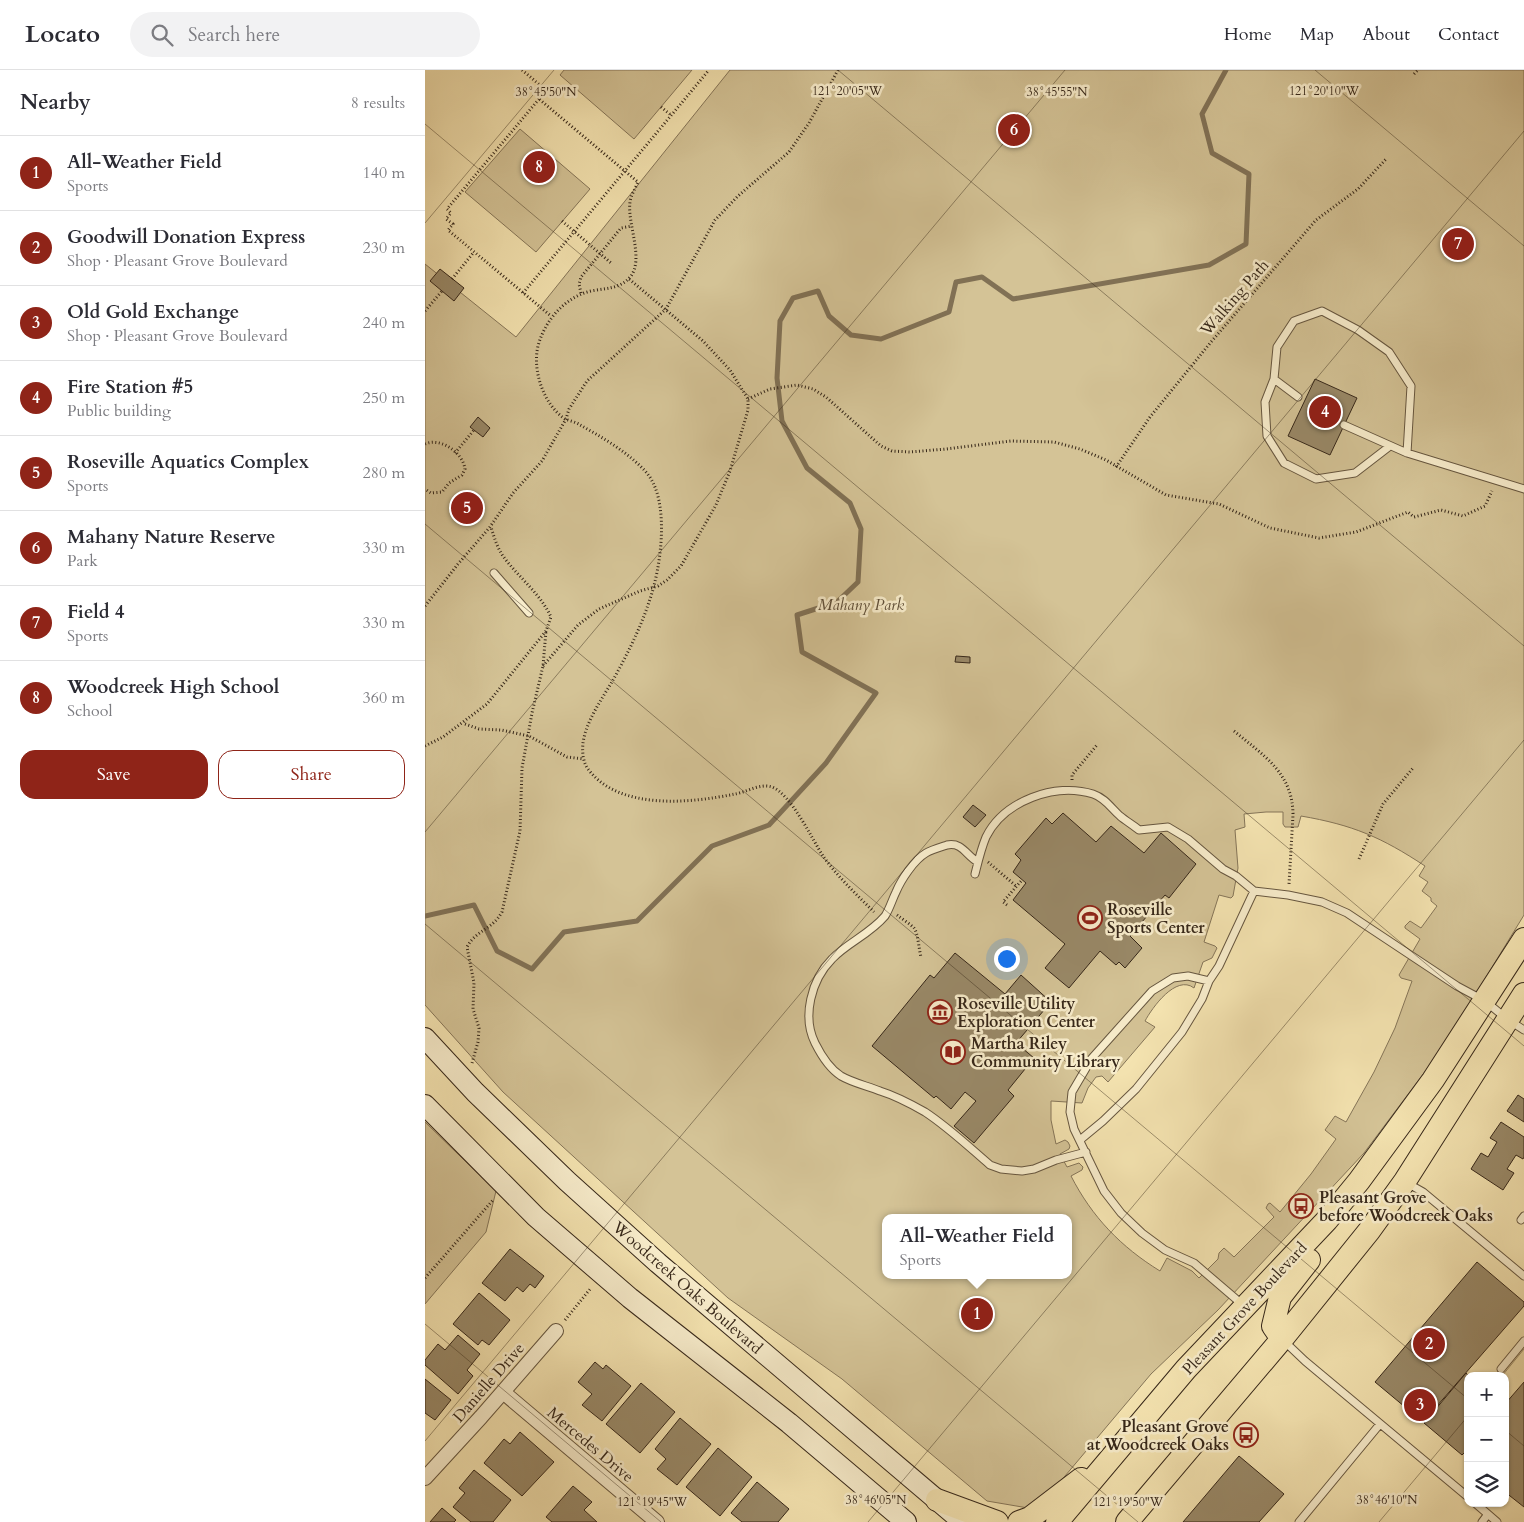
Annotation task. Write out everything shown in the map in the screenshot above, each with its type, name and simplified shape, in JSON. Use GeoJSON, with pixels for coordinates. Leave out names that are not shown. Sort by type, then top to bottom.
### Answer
{"type":"FeatureCollection","features":[{"type":"Feature","properties":{"kind":"main road","name":"Pleasant Grove Boulevard"},"geometry":{"type":"LineString","coordinates":[[1057,1522],[1186,1369],[1327,1220],[1359,1181],[1433,1080],[1524,939]]}},
{"type":"Feature","properties":{"kind":"main road"},"geometry":{"type":"LineString","coordinates":[[1127,1522],[1282,1339],[1369,1231],[1516,1025],[1524,994]]}},
{"type":"Feature","properties":{"kind":"main road","name":"Woodcreek Oaks Boulevard"},"geometry":{"type":"LineString","coordinates":[[425,1038],[463,1079],[567,1181],[651,1256],[963,1522]]}},
{"type":"Feature","properties":{"kind":"main road"},"geometry":{"type":"LineString","coordinates":[[425,1105],[536,1216],[603,1274],[789,1424],[906,1522]]}},
{"type":"Feature","properties":{"kind":"main road"},"geometry":{"type":"LineString","coordinates":[[1282,1339],[1273,1326],[1280,1297],[1329,1235],[1359,1181]]}},
{"type":"Feature","properties":{"kind":"main road"},"geometry":{"type":"LineString","coordinates":[[1019,1522],[1030,1518],[1114,1454]]}},
{"type":"Feature","properties":{"kind":"main road"},"geometry":{"type":"LineString","coordinates":[[937,1500],[997,1522]]}},
{"type":"Feature","properties":{"kind":"main road"},"geometry":{"type":"LineString","coordinates":[[1134,1522],[1144,1502]]}},
{"type":"Feature","properties":{"kind":"street","name":"Danielle Drive"},"geometry":{"type":"LineString","coordinates":[[425,1478],[556,1331]]}},
{"type":"Feature","properties":{"kind":"street","name":"Mercedes Drive"},"geometry":{"type":"LineString","coordinates":[[503,1392],[657,1522]]}},
{"type":"Feature","properties":{"kind":"lane"},"geometry":{"type":"LineString","coordinates":[[1390,446],[1355,473],[1316,479],[1284,463],[1267,436],[1265,402],[1274,379],[1277,347],[1294,321],[1322,311],[1358,330],[1389,352],[1411,386],[1407,453]]}},
{"type":"Feature","properties":{"kind":"lane"},"geometry":{"type":"LineString","coordinates":[[1274,379],[1298,397]]}},
{"type":"Feature","properties":{"kind":"lane"},"geometry":{"type":"LineString","coordinates":[[1344,425],[1407,453],[1524,489]]}},
{"type":"Feature","properties":{"kind":"lane"},"geometry":{"type":"LineString","coordinates":[[494,573],[529,613]]}},
{"type":"Feature","properties":{"kind":"lane"},"geometry":{"type":"LineString","coordinates":[[975,874],[987,837],[994,825],[1006,813],[1031,798],[1057,790],[1071,790],[1095,795],[1108,803],[1139,830],[1168,827],[1188,839],[1223,869],[1236,876],[1254,891],[1322,902],[1347,913],[1457,986],[1485,1001],[1516,1025]]}},
{"type":"Feature","properties":{"kind":"lane"},"geometry":{"type":"LineString","coordinates":[[979,858],[970,858],[959,845],[948,845],[925,853],[901,880],[891,903],[880,921],[833,958],[823,969],[813,992],[809,1012],[812,1032],[821,1053],[841,1076],[881,1091],[917,1108],[943,1125],[990,1165],[1022,1171],[1086,1152]]}},
{"type":"Feature","properties":{"kind":"lane"},"geometry":{"type":"LineString","coordinates":[[1080,1140],[1136,1089],[1183,1032],[1202,999],[1209,981],[1219,966],[1254,891]]}},
{"type":"Feature","properties":{"kind":"lane"},"geometry":{"type":"LineString","coordinates":[[1209,981],[1188,976],[1173,978],[1140,1003],[1092,1058],[1072,1092],[1070,1112],[1074,1129],[1104,1191],[1121,1213],[1142,1233],[1165,1250],[1194,1262],[1245,1307]]}},
{"type":"Feature","properties":{"kind":"lane"},"geometry":{"type":"LineString","coordinates":[[1405,1181],[1423,1192],[1524,1276]]}},
{"type":"Feature","properties":{"kind":"lane"},"geometry":{"type":"LineString","coordinates":[[1282,1339],[1464,1494]]}},
{"type":"Feature","properties":{"kind":"lane"},"geometry":{"type":"LineString","coordinates":[[1501,1369],[1524,1341]]}},
{"type":"Feature","properties":{"kind":"lane"},"geometry":{"type":"LineString","coordinates":[[1299,1522],[1380,1424]]}},
{"type":"Feature","properties":{"kind":"lane"},"geometry":{"type":"LineString","coordinates":[[1480,1507],[1497,1522]]}},
{"type":"Feature","properties":{"kind":"lane"},"geometry":{"type":"LineString","coordinates":[[1481,1522],[1488,1514]]}},
{"type":"Feature","properties":{"kind":"path"},"geometry":{"type":"LineString","coordinates":[[521,70],[541,86],[539,89],[541,96],[447,209],[451,213],[446,219],[453,224],[448,230],[551,316]]}},
{"type":"Feature","properties":{"kind":"path"},"geometry":{"type":"LineString","coordinates":[[523,293],[709,70]]}},
{"type":"Feature","properties":{"kind":"path"},"geometry":{"type":"LineString","coordinates":[[425,606],[490,527],[513,493],[542,461],[566,419],[569,409],[587,381],[666,309],[715,220],[738,196],[789,152],[809,123],[838,70]]}},
{"type":"Feature","properties":{"kind":"path"},"geometry":{"type":"LineString","coordinates":[[1414,74],[1418,70]]}},
{"type":"Feature","properties":{"kind":"path"},"geometry":{"type":"LineString","coordinates":[[539,99],[638,182],[630,202],[636,261],[633,272],[629,279],[619,285],[609,289],[593,290],[581,294],[560,307],[551,316],[538,347],[538,371],[544,392],[555,409],[566,419],[578,423],[627,455],[647,473],[656,490],[662,510],[654,586],[640,626],[588,726],[583,744],[586,766],[605,784],[626,794],[651,801],[700,800],[739,793],[762,786],[773,787],[799,814],[824,857],[851,889],[875,912],[880,921]]}},
{"type":"Feature","properties":{"kind":"path"},"geometry":{"type":"LineString","coordinates":[[661,107],[671,115]]}},
{"type":"Feature","properties":{"kind":"path","name":"Walking Path"},"geometry":{"type":"LineString","coordinates":[[1117,467],[1150,417],[1211,342],[1316,220],[1358,189],[1387,158]]}},
{"type":"Feature","properties":{"kind":"path"},"geometry":{"type":"LineString","coordinates":[[562,221],[611,263]]}},
{"type":"Feature","properties":{"kind":"path"},"geometry":{"type":"LineString","coordinates":[[581,294],[579,280],[621,228],[632,226]]}},
{"type":"Feature","properties":{"kind":"path"},"geometry":{"type":"LineString","coordinates":[[452,278],[474,252]]}},
{"type":"Feature","properties":{"kind":"path"},"geometry":{"type":"LineString","coordinates":[[543,666],[578,625],[599,609],[658,586],[681,566],[716,505],[730,471],[748,410],[748,399],[725,364],[703,341],[629,279]]}},
{"type":"Feature","properties":{"kind":"path"},"geometry":{"type":"LineString","coordinates":[[425,310],[442,291]]}},
{"type":"Feature","properties":{"kind":"path"},"geometry":{"type":"LineString","coordinates":[[748,399],[770,389],[797,385],[813,389],[826,397],[881,446],[892,451],[937,450],[1011,441],[1054,442],[1080,449],[1106,460],[1166,495],[1219,504],[1270,528],[1319,538],[1355,532],[1408,512],[1414,517],[1441,510],[1463,516],[1485,506],[1498,481]]}},
{"type":"Feature","properties":{"kind":"path"},"geometry":{"type":"LineString","coordinates":[[455,453],[474,430]]}},
{"type":"Feature","properties":{"kind":"path"},"geometry":{"type":"LineString","coordinates":[[425,444],[435,441],[446,446],[461,458],[465,466],[462,476],[449,483],[442,492],[431,493],[425,489]]}},
{"type":"Feature","properties":{"kind":"path"},"geometry":{"type":"LineString","coordinates":[[463,1079],[473,1071],[472,1061],[478,1042],[479,1028],[473,1009],[474,984],[467,947],[475,936],[492,926],[502,912],[520,831],[522,768],[543,666],[546,631],[551,617],[545,604],[503,555],[490,527]]}},
{"type":"Feature","properties":{"kind":"path"},"geometry":{"type":"LineString","coordinates":[[425,746],[443,738],[464,724],[487,704],[546,631]]}},
{"type":"Feature","properties":{"kind":"path"},"geometry":{"type":"LineString","coordinates":[[464,724],[479,729],[501,730],[529,736],[567,757],[584,759]]}},
{"type":"Feature","properties":{"kind":"path"},"geometry":{"type":"LineString","coordinates":[[1234,731],[1274,765],[1284,778],[1289,789],[1293,805],[1293,815],[1288,895]]}},
{"type":"Feature","properties":{"kind":"path"},"geometry":{"type":"LineString","coordinates":[[1071,790],[1073,775],[1097,745]]}},
{"type":"Feature","properties":{"kind":"path"},"geometry":{"type":"LineString","coordinates":[[1359,859],[1383,804],[1413,768]]}},
{"type":"Feature","properties":{"kind":"path"},"geometry":{"type":"LineString","coordinates":[[979,858],[1016,886]]}},
{"type":"Feature","properties":{"kind":"path"},"geometry":{"type":"LineString","coordinates":[[1007,905],[1003,902],[1022,880]]}},
{"type":"Feature","properties":{"kind":"path"},"geometry":{"type":"LineString","coordinates":[[891,903],[894,911],[914,928],[917,933],[921,957]]}},
{"type":"Feature","properties":{"kind":"path"},"geometry":{"type":"LineString","coordinates":[[425,1278],[505,1186]]}},
{"type":"Feature","properties":{"kind":"path"},"geometry":{"type":"LineString","coordinates":[[556,1331],[603,1274]]}},
{"type":"Feature","properties":{"kind":"green space"},"geometry":{"type":"Polygon","coordinates":[[[564,70],[692,70],[634,139],[560,75],[564,70]]]}},
{"type":"Feature","properties":{"kind":"green space","name":"Mahany Park"},"geometry":{"type":"Polygon","coordinates":[[[730,70],[1524,70],[1524,915],[1442,1049],[1364,1153],[1218,1310],[1151,1374],[1049,1495],[1028,1508],[987,1501],[842,1379],[728,1298],[503,1092],[425,1005],[425,264],[516,337],[730,70]],[[1283,812],[1244,814],[1245,827],[1235,830],[1238,868],[1233,896],[1231,898],[1219,895],[1204,942],[1217,948],[1212,958],[1203,962],[1194,988],[1180,985],[1165,994],[1145,1021],[1155,1027],[1108,1082],[1102,1076],[1096,1077],[1088,1088],[1082,1103],[1051,1101],[1051,1120],[1056,1144],[1065,1140],[1070,1146],[1069,1149],[1060,1154],[1067,1167],[1079,1163],[1083,1167],[1082,1170],[1071,1176],[1079,1191],[1098,1218],[1120,1241],[1160,1271],[1167,1258],[1192,1271],[1199,1278],[1218,1259],[1219,1253],[1224,1248],[1234,1257],[1274,1217],[1266,1208],[1268,1204],[1270,1203],[1280,1212],[1311,1174],[1336,1139],[1325,1130],[1335,1116],[1346,1122],[1374,1072],[1395,1028],[1412,981],[1401,978],[1399,975],[1420,939],[1405,928],[1405,926],[1410,921],[1421,928],[1437,906],[1422,891],[1428,882],[1419,876],[1425,866],[1394,847],[1351,828],[1301,816],[1298,827],[1285,827],[1283,824],[1283,812]]]}},
{"type":"Feature","properties":{"kind":"green space"},"geometry":{"type":"Polygon","coordinates":[[[520,129],[590,189],[536,252],[465,192],[520,129]]]}},
{"type":"Feature","properties":{"kind":"green space"},"geometry":{"type":"Polygon","coordinates":[[[425,1122],[496,1191],[486,1232],[425,1304],[425,1122]]]}},
{"type":"Feature","properties":{"kind":"building"},"geometry":{"type":"Polygon","coordinates":[[[440,269],[464,288],[454,301],[430,281],[440,269]]]}},
{"type":"Feature","properties":{"kind":"building"},"geometry":{"type":"Polygon","coordinates":[[[1315,379],[1357,398],[1330,455],[1288,436],[1315,379]]]}},
{"type":"Feature","properties":{"kind":"building"},"geometry":{"type":"Polygon","coordinates":[[[478,417],[490,428],[483,437],[470,427],[478,417]]]}},
{"type":"Feature","properties":{"kind":"building"},"geometry":{"type":"Polygon","coordinates":[[[956,656],[970,657],[970,663],[955,662],[956,656]]]}},
{"type":"Feature","properties":{"kind":"building"},"geometry":{"type":"Polygon","coordinates":[[[973,805],[986,815],[975,827],[963,817],[973,805]]]}},
{"type":"Feature","properties":{"kind":"building","name":"Roseville Sports Center"},"geometry":{"type":"Polygon","coordinates":[[[1063,813],[1096,842],[1111,826],[1144,853],[1161,833],[1196,864],[1169,898],[1165,895],[1130,936],[1142,948],[1125,968],[1119,962],[1116,965],[1100,951],[1069,988],[1045,968],[1065,944],[1013,900],[1026,883],[1013,872],[1021,860],[1015,854],[1046,818],[1052,824],[1063,813]]]}},
{"type":"Feature","properties":{"kind":"building","name":"Martha Riley Community Library"},"geometry":{"type":"Polygon","coordinates":[[[955,953],[1005,994],[1021,975],[1051,1002],[1016,1043],[1034,1058],[1008,1090],[1014,1096],[974,1143],[954,1126],[976,1101],[965,1092],[951,1109],[936,1096],[934,1098],[872,1046],[930,975],[934,978],[955,953]]]}},
{"type":"Feature","properties":{"kind":"building"},"geometry":{"type":"Polygon","coordinates":[[[1518,1095],[1524,1099],[1524,1122],[1507,1111],[1518,1095]]]}},
{"type":"Feature","properties":{"kind":"building"},"geometry":{"type":"Polygon","coordinates":[[[1501,1122],[1524,1137],[1524,1157],[1523,1159],[1516,1155],[1507,1169],[1514,1173],[1503,1190],[1471,1169],[1481,1153],[1488,1157],[1497,1142],[1490,1138],[1501,1122]]]}},
{"type":"Feature","properties":{"kind":"building"},"geometry":{"type":"Polygon","coordinates":[[[510,1249],[544,1276],[535,1288],[530,1284],[523,1292],[517,1287],[505,1301],[482,1283],[510,1249]]]}},
{"type":"Feature","properties":{"kind":"building"},"geometry":{"type":"Polygon","coordinates":[[[1477,1262],[1524,1302],[1524,1306],[1467,1372],[1464,1372],[1464,1375],[1423,1422],[1375,1382],[1477,1262]]]}},
{"type":"Feature","properties":{"kind":"building"},"geometry":{"type":"Polygon","coordinates":[[[479,1293],[510,1320],[489,1345],[482,1340],[478,1345],[453,1324],[479,1293]]]}},
{"type":"Feature","properties":{"kind":"building"},"geometry":{"type":"Polygon","coordinates":[[[458,1335],[480,1354],[467,1370],[473,1376],[458,1394],[425,1365],[425,1360],[438,1344],[445,1350],[458,1335]]]}},
{"type":"Feature","properties":{"kind":"building"},"geometry":{"type":"Polygon","coordinates":[[[595,1362],[603,1369],[606,1365],[631,1386],[602,1421],[582,1405],[592,1394],[578,1382],[595,1362]]]}},
{"type":"Feature","properties":{"kind":"building"},"geometry":{"type":"Polygon","coordinates":[[[1464,1375],[1464,1453],[1462,1455],[1424,1423],[1464,1375]]]}},
{"type":"Feature","properties":{"kind":"building"},"geometry":{"type":"Polygon","coordinates":[[[425,1379],[451,1400],[435,1420],[425,1413],[425,1379]]]}},
{"type":"Feature","properties":{"kind":"building"},"geometry":{"type":"Polygon","coordinates":[[[1524,1382],[1524,1507],[1509,1495],[1509,1399],[1524,1382]]]}},
{"type":"Feature","properties":{"kind":"building"},"geometry":{"type":"Polygon","coordinates":[[[641,1383],[675,1412],[640,1453],[606,1424],[641,1383]]]}},
{"type":"Feature","properties":{"kind":"building"},"geometry":{"type":"Polygon","coordinates":[[[680,1418],[711,1444],[677,1485],[657,1469],[666,1459],[655,1449],[680,1418]]]}},
{"type":"Feature","properties":{"kind":"building"},"geometry":{"type":"Polygon","coordinates":[[[520,1432],[554,1462],[522,1496],[484,1463],[504,1439],[510,1444],[520,1432]]]}},
{"type":"Feature","properties":{"kind":"building"},"geometry":{"type":"Polygon","coordinates":[[[718,1448],[752,1477],[720,1516],[686,1487],[718,1448]]]}},
{"type":"Feature","properties":{"kind":"building"},"geometry":{"type":"Polygon","coordinates":[[[1239,1456],[1284,1494],[1259,1522],[1183,1522],[1239,1456]]]}},
{"type":"Feature","properties":{"kind":"building"},"geometry":{"type":"Polygon","coordinates":[[[474,1470],[511,1500],[493,1522],[471,1522],[453,1507],[465,1493],[459,1488],[474,1470]]]}},
{"type":"Feature","properties":{"kind":"building"},"geometry":{"type":"Polygon","coordinates":[[[757,1482],[789,1509],[778,1522],[742,1522],[731,1513],[757,1482]]]}},
{"type":"Feature","properties":{"kind":"building"},"geometry":{"type":"Polygon","coordinates":[[[573,1486],[592,1502],[584,1510],[597,1522],[552,1522],[546,1517],[573,1486]]]}},
{"type":"Feature","properties":{"kind":"building"},"geometry":{"type":"Polygon","coordinates":[[[442,1508],[456,1520],[454,1522],[430,1522],[442,1508]]]}},
{"type":"Feature","properties":{"kind":"waterway"},"geometry":{"type":"LineString","coordinates":[[425,916],[474,905],[497,951],[532,969],[564,932],[637,921],[712,846],[769,825],[826,763],[876,693],[802,652],[797,615],[837,602],[858,582],[861,529],[850,503],[807,468],[782,421],[777,378],[780,321],[793,298],[818,291],[829,316],[851,335],[881,339],[949,312],[956,282],[982,277],[1013,299],[1209,265],[1246,244],[1249,174],[1212,153],[1202,114],[1226,70]]}},
{"type":"Feature","properties":{"kind":"place","name":"Mahany Nature Reserve"},"geometry":{"type":"Point","coordinates":[1014,130]}},
{"type":"Feature","properties":{"kind":"place","name":"Woodcreek High School"},"geometry":{"type":"Point","coordinates":[539,167]}},
{"type":"Feature","properties":{"kind":"place","name":"Field 4"},"geometry":{"type":"Point","coordinates":[1458,244]}},
{"type":"Feature","properties":{"kind":"place","name":"Fire Station #5"},"geometry":{"type":"Point","coordinates":[1325,412]}},
{"type":"Feature","properties":{"kind":"place","name":"Roseville Aquatics Complex"},"geometry":{"type":"Point","coordinates":[467,508]}},
{"type":"Feature","properties":{"kind":"place","name":"Roseville Sports Center"},"geometry":{"type":"Point","coordinates":[1090,918]}},
{"type":"Feature","properties":{"kind":"place","name":"Roseville Utility Exploration Center"},"geometry":{"type":"Point","coordinates":[940,1012]}},
{"type":"Feature","properties":{"kind":"place","name":"Martha Riley Community Library"},"geometry":{"type":"Point","coordinates":[953,1052]}},
{"type":"Feature","properties":{"kind":"place","name":"Pleasant Grove before Woodcreek Oaks"},"geometry":{"type":"Point","coordinates":[1301,1206]}},
{"type":"Feature","properties":{"kind":"place","name":"All-Weather Field"},"geometry":{"type":"Point","coordinates":[977,1314]}},
{"type":"Feature","properties":{"kind":"place","name":"Goodwill Donation Express"},"geometry":{"type":"Point","coordinates":[1429,1344]}},
{"type":"Feature","properties":{"kind":"place","name":"Old Gold Exchange"},"geometry":{"type":"Point","coordinates":[1420,1405]}},
{"type":"Feature","properties":{"kind":"place","name":"Pleasant Grove at Woodcreek Oaks"},"geometry":{"type":"Point","coordinates":[1246,1435]}}]}
